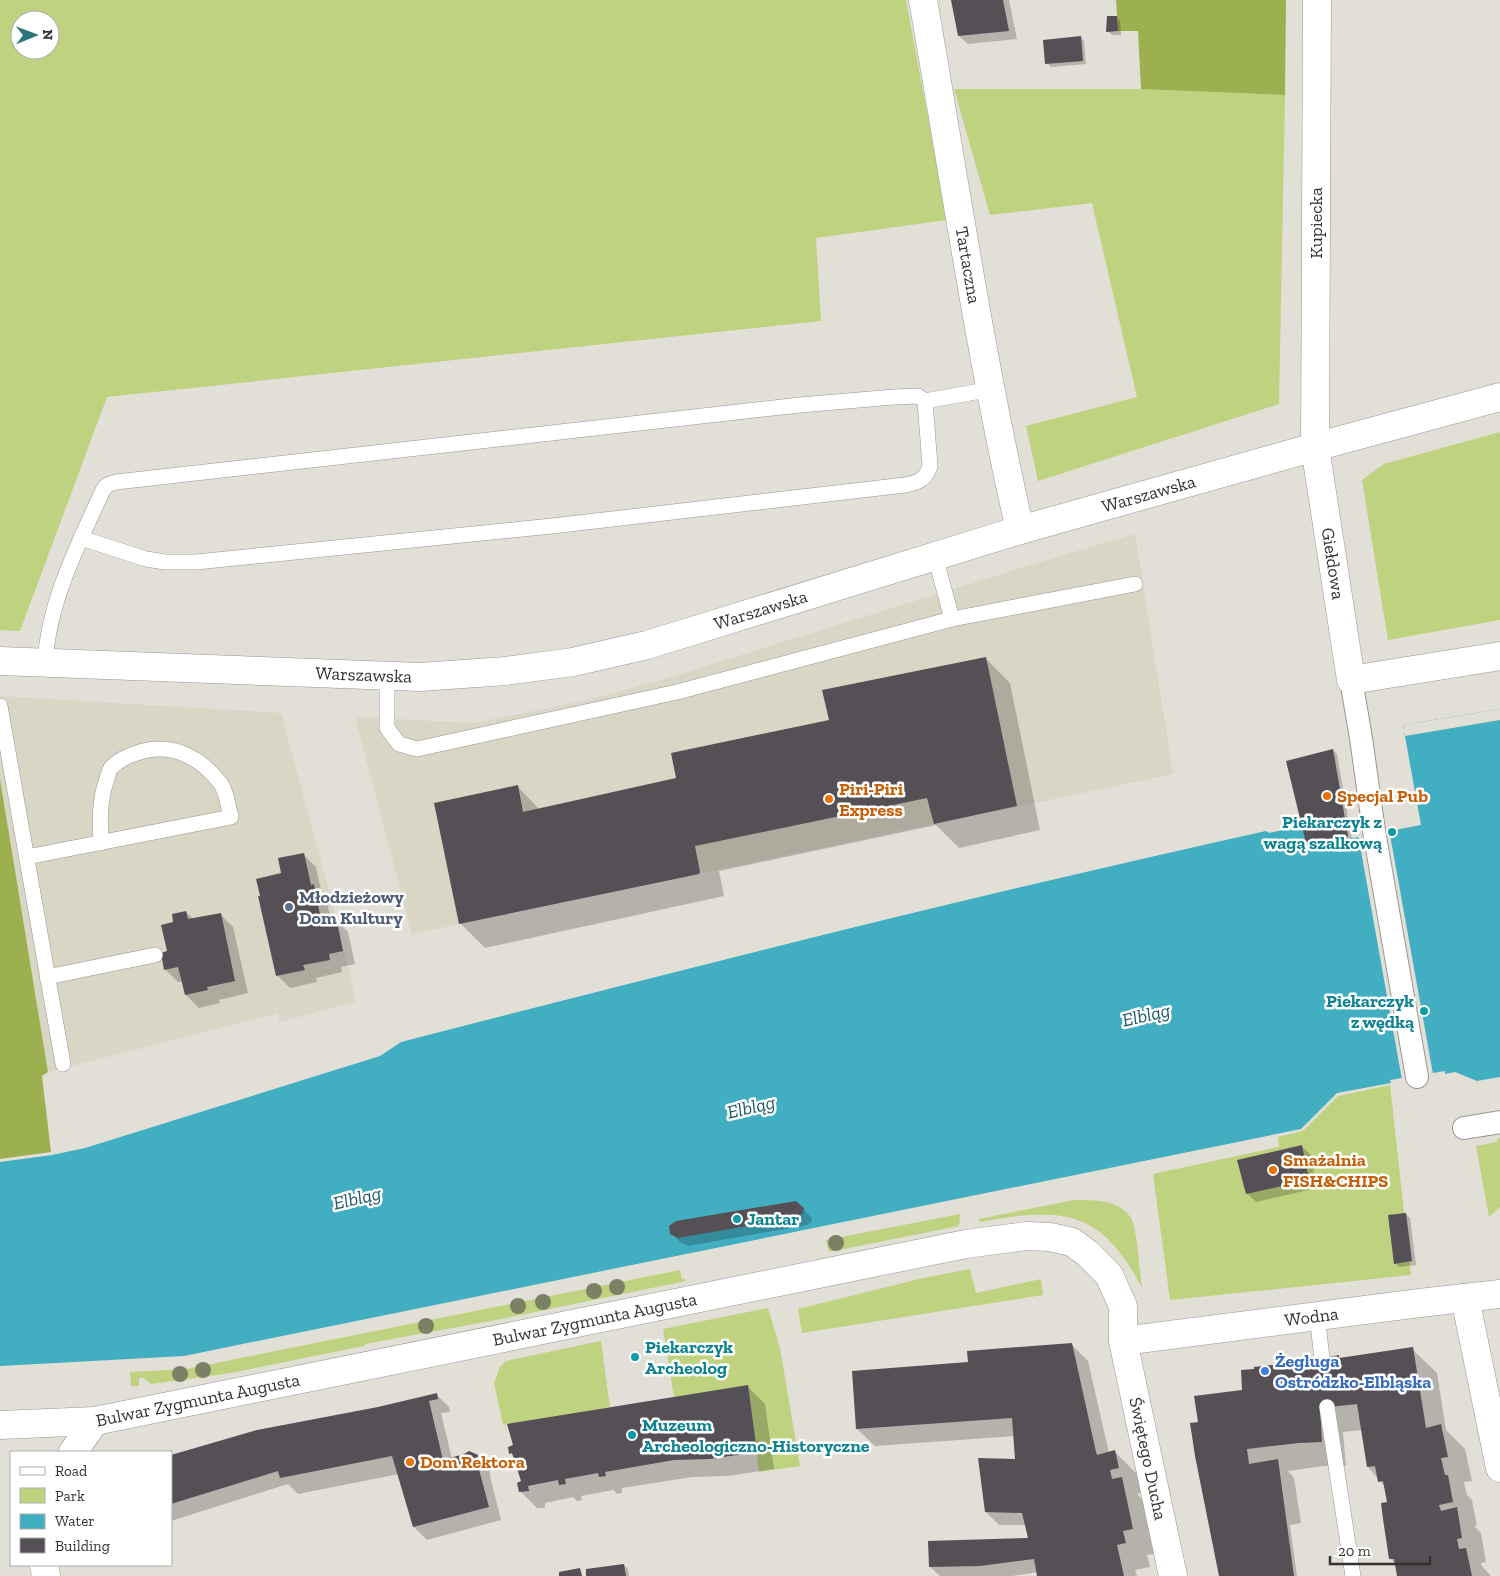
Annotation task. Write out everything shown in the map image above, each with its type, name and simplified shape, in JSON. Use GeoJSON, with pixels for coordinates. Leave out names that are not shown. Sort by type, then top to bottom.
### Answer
{"type":"FeatureCollection","features":[{"type":"Feature","properties":{"kind":"street","name":"Tartaczna"},"geometry":{"type":"LineString","coordinates":[[923,0],[1006,466],[1020,530]]}},
{"type":"Feature","properties":{"kind":"street","name":"Kupiecka"},"geometry":{"type":"LineString","coordinates":[[1314,447],[1317,0]]}},
{"type":"Feature","properties":{"kind":"street","name":"Warszawska"},"geometry":{"type":"LineString","coordinates":[[0,661],[420,677],[506,671],[573,662],[647,645],[1020,530],[1500,397]]}},
{"type":"Feature","properties":{"kind":"street","name":"Giełdowa"},"geometry":{"type":"LineString","coordinates":[[1314,447],[1351,680]]}},
{"type":"Feature","properties":{"kind":"street"},"geometry":{"type":"LineString","coordinates":[[1417,1077],[1374,831],[1351,680],[1500,656]]}},
{"type":"Feature","properties":{"kind":"street"},"geometry":{"type":"LineString","coordinates":[[1464,1128],[1500,1122]]}},
{"type":"Feature","properties":{"kind":"street","name":"Bulwar Zygmunta Augusta"},"geometry":{"type":"LineString","coordinates":[[0,1425],[95,1421],[895,1258],[966,1244],[1026,1236],[1050,1236],[1072,1242],[1087,1252],[1109,1275],[1123,1306],[1123,1341]]}},
{"type":"Feature","properties":{"kind":"street","name":"Wodna"},"geometry":{"type":"LineString","coordinates":[[1123,1341],[1500,1294]]}},
{"type":"Feature","properties":{"kind":"street"},"geometry":{"type":"LineString","coordinates":[[1465,1298],[1500,1468]]}},
{"type":"Feature","properties":{"kind":"street","name":"Świętego Ducha"},"geometry":{"type":"LineString","coordinates":[[1123,1341],[1173,1576]]}},
{"type":"Feature","properties":{"kind":"street"},"geometry":{"type":"LineString","coordinates":[[74,1451],[95,1421]]}},
{"type":"Feature","properties":{"kind":"lane"},"geometry":{"type":"LineString","coordinates":[[44,662],[46,637],[53,609],[81,538],[103,490],[108,485],[116,482],[800,405],[918,396],[925,401],[992,389]]}},
{"type":"Feature","properties":{"kind":"lane"},"geometry":{"type":"LineString","coordinates":[[81,538],[146,559],[165,562],[196,562],[552,526],[905,485],[920,481],[928,474],[930,466],[925,401]]}},
{"type":"Feature","properties":{"kind":"lane"},"geometry":{"type":"LineString","coordinates":[[935,556],[952,619]]}},
{"type":"Feature","properties":{"kind":"lane"},"geometry":{"type":"LineString","coordinates":[[387,676],[387,728],[399,744],[417,749],[677,692],[952,619],[1135,584]]}},
{"type":"Feature","properties":{"kind":"lane"},"geometry":{"type":"LineString","coordinates":[[0,706],[63,1064]]}},
{"type":"Feature","properties":{"kind":"lane"},"geometry":{"type":"LineString","coordinates":[[27,856],[101,843],[232,817],[222,786],[203,764],[180,752],[160,749],[143,751],[128,756],[111,768],[100,802],[101,843]]}},
{"type":"Feature","properties":{"kind":"lane"},"geometry":{"type":"LineString","coordinates":[[47,977],[154,955]]}},
{"type":"Feature","properties":{"kind":"lane"},"geometry":{"type":"LineString","coordinates":[[1318,1316],[1322,1358]]}},
{"type":"Feature","properties":{"kind":"lane"},"geometry":{"type":"LineString","coordinates":[[1327,1407],[1353,1576]]}},
{"type":"Feature","properties":{"kind":"shaded area"},"geometry":{"type":"Polygon","coordinates":[[[1135,534],[1173,774],[412,934],[355,717],[474,723],[588,700],[661,680],[1135,534]]]}},
{"type":"Feature","properties":{"kind":"shaded area"},"geometry":{"type":"Polygon","coordinates":[[[0,696],[281,713],[336,917],[356,1001],[280,1022],[278,1013],[48,1072],[0,779],[0,696]]]}},
{"type":"Feature","properties":{"kind":"green space"},"geometry":{"type":"Polygon","coordinates":[[[0,0],[906,0],[947,220],[816,238],[821,321],[107,397],[20,631],[0,630],[0,0]]]}},
{"type":"Feature","properties":{"kind":"green space"},"geometry":{"type":"Polygon","coordinates":[[[1116,0],[1286,0],[1285,95],[1141,89],[1138,31],[1118,31],[1116,0]]]}},
{"type":"Feature","properties":{"kind":"green space"},"geometry":{"type":"Polygon","coordinates":[[[954,89],[1141,89],[1285,95],[1279,404],[1038,481],[1026,426],[1137,397],[1092,203],[990,215],[954,89]]]}},
{"type":"Feature","properties":{"kind":"green space"},"geometry":{"type":"Polygon","coordinates":[[[1500,432],[1500,620],[1388,640],[1362,480],[1384,464],[1500,432]]]}},
{"type":"Feature","properties":{"kind":"green space"},"geometry":{"type":"Polygon","coordinates":[[[0,779],[48,1072],[42,1076],[51,1152],[0,1159],[0,779]]]}},
{"type":"Feature","properties":{"kind":"green space"},"geometry":{"type":"Polygon","coordinates":[[[1390,1085],[1411,1275],[1170,1300],[1153,1174],[1279,1147],[1278,1137],[1303,1131],[1338,1096],[1390,1085]]]}},
{"type":"Feature","properties":{"kind":"green space"},"geometry":{"type":"Polygon","coordinates":[[[1500,1138],[1500,1207],[1489,1217],[1476,1146],[1497,1142],[1497,1139],[1500,1138]]]}},
{"type":"Feature","properties":{"kind":"green space"},"geometry":{"type":"Polygon","coordinates":[[[1074,1200],[1113,1204],[1120,1207],[1131,1218],[1137,1241],[1142,1288],[1127,1262],[1111,1242],[1094,1228],[1076,1219],[1056,1215],[1033,1215],[980,1222],[979,1219],[1074,1200]]]}},
{"type":"Feature","properties":{"kind":"green space"},"geometry":{"type":"Polygon","coordinates":[[[960,1214],[959,1226],[829,1252],[826,1240],[960,1214]]]}},
{"type":"Feature","properties":{"kind":"green space"},"geometry":{"type":"Polygon","coordinates":[[[970,1269],[976,1293],[1041,1279],[1043,1295],[802,1333],[798,1309],[923,1278],[970,1269]]]}},
{"type":"Feature","properties":{"kind":"green space"},"geometry":{"type":"Polygon","coordinates":[[[680,1270],[682,1279],[686,1281],[496,1320],[365,1344],[364,1346],[231,1373],[151,1384],[144,1378],[139,1378],[139,1386],[131,1386],[130,1372],[186,1369],[680,1270]]]}},
{"type":"Feature","properties":{"kind":"green space"},"geometry":{"type":"Polygon","coordinates":[[[768,1308],[780,1348],[800,1466],[759,1472],[748,1386],[674,1397],[663,1329],[768,1308]]]}},
{"type":"Feature","properties":{"kind":"green space"},"geometry":{"type":"Polygon","coordinates":[[[601,1341],[610,1407],[503,1425],[494,1383],[500,1367],[506,1361],[601,1341]]]}},
{"type":"Feature","properties":{"kind":"water","name":"Elbląg"},"geometry":{"type":"Polygon","coordinates":[[[1500,709],[1500,1077],[1477,1081],[1455,1072],[1445,1074],[1445,1071],[1390,1080],[1391,1083],[1337,1093],[1301,1129],[184,1356],[0,1366],[0,1162],[52,1155],[85,1148],[380,1056],[401,1042],[941,906],[1266,831],[1269,833],[1302,826],[1307,843],[1347,836],[1348,839],[1421,825],[1403,725],[1500,709]]]}},
{"type":"Feature","properties":{"kind":"pier"},"geometry":{"type":"Polygon","coordinates":[[[1500,709],[1500,720],[1405,736],[1403,725],[1500,709]]]}},
{"type":"Feature","properties":{"kind":"pier"},"geometry":{"type":"Polygon","coordinates":[[[1389,829],[1433,1074],[1402,1080],[1358,834],[1389,829]]]}},
{"type":"Feature","properties":{"kind":"building"},"geometry":{"type":"Polygon","coordinates":[[[951,0],[1003,0],[1009,31],[958,36],[951,0]]]}},
{"type":"Feature","properties":{"kind":"building"},"geometry":{"type":"Polygon","coordinates":[[[1107,16],[1117,16],[1118,31],[1106,32],[1107,16]]]}},
{"type":"Feature","properties":{"kind":"building"},"geometry":{"type":"Polygon","coordinates":[[[1081,36],[1083,61],[1045,64],[1043,40],[1081,36]]]}},
{"type":"Feature","properties":{"kind":"building"},"geometry":{"type":"Polygon","coordinates":[[[986,657],[1017,806],[934,824],[927,798],[695,846],[699,874],[459,924],[434,803],[518,785],[523,812],[676,778],[671,753],[829,720],[822,690],[986,657]]]}},
{"type":"Feature","properties":{"kind":"building"},"geometry":{"type":"Polygon","coordinates":[[[1333,749],[1348,836],[1306,843],[1286,761],[1333,749]]]}},
{"type":"Feature","properties":{"kind":"building","name":"Młodzieżowy Dom Kultury"},"geometry":{"type":"Polygon","coordinates":[[[304,853],[311,885],[314,884],[321,920],[336,917],[343,951],[329,954],[330,960],[303,965],[305,970],[276,976],[256,879],[281,873],[278,858],[304,853]]]}},
{"type":"Feature","properties":{"kind":"building"},"geometry":{"type":"Polygon","coordinates":[[[186,911],[188,919],[221,913],[235,981],[207,987],[208,990],[185,995],[178,967],[164,970],[161,953],[167,951],[161,925],[173,922],[172,914],[186,911]]]}},
{"type":"Feature","properties":{"kind":"building","name":"Smażalnia FISH&CHIPS"},"geometry":{"type":"Polygon","coordinates":[[[1302,1145],[1309,1180],[1246,1194],[1237,1160],[1302,1145]]]}},
{"type":"Feature","properties":{"kind":"building","name":"Jantar"},"geometry":{"type":"Polygon","coordinates":[[[796,1201],[804,1208],[803,1213],[798,1217],[678,1238],[670,1234],[669,1226],[676,1221],[796,1201]]]}},
{"type":"Feature","properties":{"kind":"building"},"geometry":{"type":"Polygon","coordinates":[[[1406,1213],[1412,1261],[1394,1264],[1388,1215],[1406,1213]]]}},
{"type":"Feature","properties":{"kind":"building"},"geometry":{"type":"Polygon","coordinates":[[[1072,1343],[1097,1455],[1115,1450],[1119,1468],[1110,1470],[1112,1479],[1122,1477],[1133,1529],[1123,1531],[1126,1543],[1117,1545],[1124,1576],[1037,1576],[1034,1559],[980,1566],[929,1567],[928,1541],[1028,1538],[1022,1513],[985,1512],[978,1458],[1015,1459],[1012,1418],[856,1429],[852,1371],[968,1362],[967,1351],[1072,1343]]]}},
{"type":"Feature","properties":{"kind":"building"},"geometry":{"type":"Polygon","coordinates":[[[1413,1347],[1426,1428],[1441,1424],[1448,1457],[1441,1458],[1445,1475],[1448,1475],[1453,1502],[1439,1505],[1441,1511],[1457,1507],[1462,1538],[1457,1539],[1459,1549],[1466,1548],[1472,1576],[1397,1576],[1394,1559],[1389,1559],[1383,1519],[1381,1503],[1387,1502],[1383,1481],[1378,1482],[1375,1466],[1367,1467],[1357,1404],[1320,1408],[1322,1442],[1247,1449],[1249,1464],[1278,1459],[1294,1576],[1219,1576],[1190,1423],[1198,1422],[1194,1396],[1242,1390],[1241,1370],[1254,1369],[1254,1367],[1289,1363],[1289,1365],[1339,1355],[1339,1358],[1413,1347]]]}},
{"type":"Feature","properties":{"kind":"building","name":"Muzeum Archeologiczno-Historyczne"},"geometry":{"type":"Polygon","coordinates":[[[748,1385],[757,1452],[710,1459],[674,1460],[605,1472],[606,1476],[599,1477],[598,1473],[565,1479],[566,1484],[559,1485],[558,1480],[528,1486],[529,1491],[519,1492],[517,1483],[521,1481],[512,1453],[509,1454],[508,1447],[513,1445],[507,1424],[748,1385]]]}},
{"type":"Feature","properties":{"kind":"building"},"geometry":{"type":"Polygon","coordinates":[[[437,1393],[438,1399],[429,1401],[443,1460],[469,1451],[478,1455],[477,1462],[489,1507],[413,1527],[392,1456],[280,1478],[278,1471],[172,1504],[172,1455],[257,1430],[378,1407],[437,1393]]]}},
{"type":"Feature","properties":{"kind":"building"},"geometry":{"type":"Polygon","coordinates":[[[624,1564],[626,1576],[586,1576],[586,1569],[624,1564]]]}},
{"type":"Feature","properties":{"kind":"building"},"geometry":{"type":"Polygon","coordinates":[[[580,1568],[582,1576],[559,1576],[559,1572],[580,1568]]]}},
{"type":"Feature","properties":{"kind":"place","name":"Specjal Pub"},"geometry":{"type":"Point","coordinates":[1327,796]}},
{"type":"Feature","properties":{"kind":"place","name":"Piri-Piri Express"},"geometry":{"type":"Point","coordinates":[829,799]}},
{"type":"Feature","properties":{"kind":"place","name":"Piekarczyk z wagą szalkową"},"geometry":{"type":"Point","coordinates":[1392,832]}},
{"type":"Feature","properties":{"kind":"place","name":"Młodzieżowy Dom Kultury"},"geometry":{"type":"Point","coordinates":[289,907]}},
{"type":"Feature","properties":{"kind":"place","name":"Piekarczyk z wędką"},"geometry":{"type":"Point","coordinates":[1424,1011]}},
{"type":"Feature","properties":{"kind":"place","name":"Smażalnia FISH&CHIPS"},"geometry":{"type":"Point","coordinates":[1273,1170]}},
{"type":"Feature","properties":{"kind":"place","name":"Jantar"},"geometry":{"type":"Point","coordinates":[737,1219]}},
{"type":"Feature","properties":{"kind":"place","name":"Piekarczyk Archeolog"},"geometry":{"type":"Point","coordinates":[635,1357]}},
{"type":"Feature","properties":{"kind":"place","name":"Żegluga Ostródzko-Elbląska"},"geometry":{"type":"Point","coordinates":[1265,1371]}},
{"type":"Feature","properties":{"kind":"place","name":"Muzeum Archeologiczno-Historyczne"},"geometry":{"type":"Point","coordinates":[632,1435]}},
{"type":"Feature","properties":{"kind":"place","name":"Dom Rektora"},"geometry":{"type":"Point","coordinates":[410,1462]}}]}
